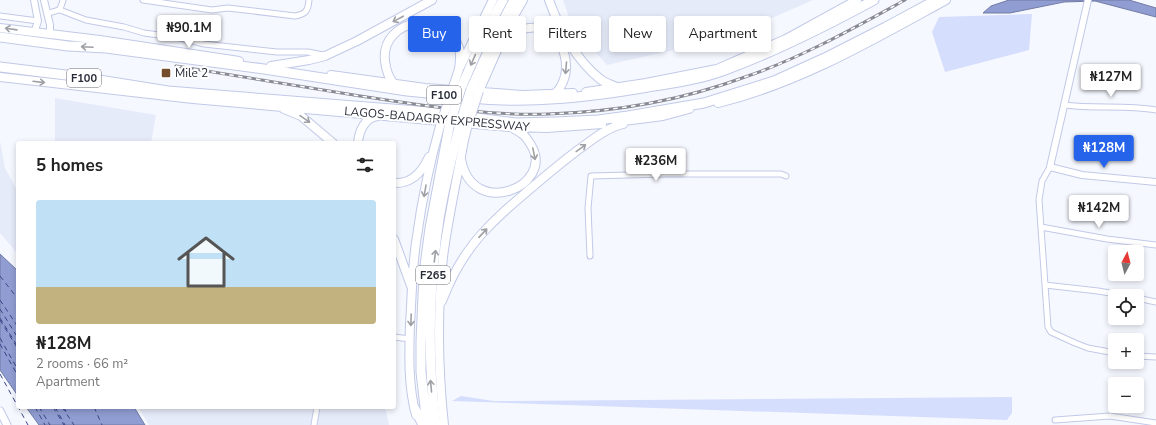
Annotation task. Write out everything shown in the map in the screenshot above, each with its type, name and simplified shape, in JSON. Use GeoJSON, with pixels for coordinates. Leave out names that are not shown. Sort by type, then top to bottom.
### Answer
{"type":"FeatureCollection","features":[{"type":"Feature","properties":{"kind":"highway","name":"F265"},"geometry":{"type":"LineString","coordinates":[[422,424],[425,407],[421,372],[424,273],[444,126],[457,88],[503,0]]}},
{"type":"Feature","properties":{"kind":"highway","name":"F265"},"geometry":{"type":"LineString","coordinates":[[436,425],[431,379],[431,314],[434,261],[440,218],[463,128],[475,90],[495,36],[514,0]]}},
{"type":"Feature","properties":{"kind":"highway","name":"LAGOS-BADAGRY EXPRESSWAY"},"geometry":{"type":"LineString","coordinates":[[0,37],[68,46],[106,48],[264,68],[407,91],[490,100],[567,99],[630,91],[704,77],[780,48],[874,0]]}},
{"type":"Feature","properties":{"kind":"highway","name":"LAGOS-BADAGRY EXPRESSWAY"},"geometry":{"type":"LineString","coordinates":[[0,67],[74,76],[168,91],[430,112],[516,123],[598,120],[704,103],[774,80],[829,56],[936,0]]}},
{"type":"Feature","properties":{"kind":"highway"},"geometry":{"type":"LineString","coordinates":[[414,409],[422,424]]}},
{"type":"Feature","properties":{"kind":"main road"},"geometry":{"type":"LineString","coordinates":[[271,66],[325,56],[357,41],[432,0]]}},
{"type":"Feature","properties":{"kind":"main road"},"geometry":{"type":"LineString","coordinates":[[460,69],[493,0]]}},
{"type":"Feature","properties":{"kind":"main road"},"geometry":{"type":"LineString","coordinates":[[514,16],[522,0]]}},
{"type":"Feature","properties":{"kind":"main road"},"geometry":{"type":"LineString","coordinates":[[549,0],[554,14],[563,31],[583,62],[601,80],[618,87]]}},
{"type":"Feature","properties":{"kind":"main road"},"geometry":{"type":"LineString","coordinates":[[0,28],[100,40],[394,84],[523,96],[579,93],[646,83],[717,68],[786,40],[857,0]]}},
{"type":"Feature","properties":{"kind":"main road","name":"LAGOS-BADAGRY EXPRESSWAY"},"geometry":{"type":"LineString","coordinates":[[0,77],[186,98],[509,127],[547,128],[582,126],[663,116],[746,96],[815,69],[946,0]]}},
{"type":"Feature","properties":{"kind":"main road"},"geometry":{"type":"LineString","coordinates":[[394,84],[389,78],[386,68],[386,48],[391,38],[399,30],[408,24],[420,22],[432,23],[441,26],[454,38],[459,48],[460,69],[457,88]]}},
{"type":"Feature","properties":{"kind":"main road"},"geometry":{"type":"LineString","coordinates":[[526,29],[538,29],[548,32],[556,37],[561,44],[564,51],[566,69],[564,80],[554,94]]}},
{"type":"Feature","properties":{"kind":"main road"},"geometry":{"type":"LineString","coordinates":[[475,90],[495,52]]}},
{"type":"Feature","properties":{"kind":"main road"},"geometry":{"type":"LineString","coordinates":[[272,105],[301,116],[331,141]]}},
{"type":"Feature","properties":{"kind":"main road"},"geometry":{"type":"LineString","coordinates":[[358,141],[359,134],[366,122],[374,116],[384,115]]}},
{"type":"Feature","properties":{"kind":"main road"},"geometry":{"type":"LineString","coordinates":[[440,316],[442,301],[451,278],[469,250],[493,223],[562,162],[605,131],[615,126],[639,119]]}},
{"type":"Feature","properties":{"kind":"main road"},"geometry":{"type":"LineString","coordinates":[[396,183],[400,183],[417,176],[424,167],[444,126]]}},
{"type":"Feature","properties":{"kind":"main road"},"geometry":{"type":"LineString","coordinates":[[461,156],[466,174],[470,181],[480,189],[491,193],[501,194],[514,190],[531,176],[535,165],[534,151],[521,132],[509,127]]}},
{"type":"Feature","properties":{"kind":"main road"},"geometry":{"type":"LineString","coordinates":[[444,425],[439,378],[438,349],[441,286],[443,256],[461,156],[463,128]]}},
{"type":"Feature","properties":{"kind":"main road"},"geometry":{"type":"LineString","coordinates":[[414,409],[410,376],[412,290],[417,236],[434,147]]}},
{"type":"Feature","properties":{"kind":"main road"},"geometry":{"type":"LineString","coordinates":[[396,246],[412,290]]}},
{"type":"Feature","properties":{"kind":"main road"},"geometry":{"type":"LineString","coordinates":[[0,411],[7,425]]}},
{"type":"Feature","properties":{"kind":"street"},"geometry":{"type":"LineString","coordinates":[[34,0],[38,21],[34,33]]}},
{"type":"Feature","properties":{"kind":"street"},"geometry":{"type":"LineString","coordinates":[[44,0],[48,13],[50,35]]}},
{"type":"Feature","properties":{"kind":"street"},"geometry":{"type":"LineString","coordinates":[[60,10],[62,8],[63,0]]}},
{"type":"Feature","properties":{"kind":"street"},"geometry":{"type":"LineString","coordinates":[[145,0],[212,10],[228,8],[295,16],[304,14],[307,11],[309,0]]}},
{"type":"Feature","properties":{"kind":"street"},"geometry":{"type":"LineString","coordinates":[[1087,1],[1050,167],[1042,181],[1039,200],[1048,327],[1051,332],[1088,348],[1108,352]]}},
{"type":"Feature","properties":{"kind":"street"},"geometry":{"type":"LineString","coordinates":[[48,13],[60,10],[86,20],[124,27],[144,33],[181,38],[204,44],[277,52],[308,52],[325,56]]}},
{"type":"Feature","properties":{"kind":"street"},"geometry":{"type":"LineString","coordinates":[[0,16],[38,21]]}},
{"type":"Feature","properties":{"kind":"street"},"geometry":{"type":"LineString","coordinates":[[1064,105],[1082,107],[1130,107],[1156,110]]}},
{"type":"Feature","properties":{"kind":"street"},"geometry":{"type":"LineString","coordinates":[[1050,167],[1082,175],[1156,182]]}},
{"type":"Feature","properties":{"kind":"street"},"geometry":{"type":"LineString","coordinates":[[590,256],[588,208],[591,176],[666,174],[781,174],[786,176]]}},
{"type":"Feature","properties":{"kind":"street"},"geometry":{"type":"LineString","coordinates":[[1041,227],[1107,239],[1156,245]]}},
{"type":"Feature","properties":{"kind":"street"},"geometry":{"type":"LineString","coordinates":[[1045,285],[1108,293]]}},
{"type":"Feature","properties":{"kind":"street"},"geometry":{"type":"LineString","coordinates":[[1144,299],[1156,302]]}},
{"type":"Feature","properties":{"kind":"street"},"geometry":{"type":"LineString","coordinates":[[396,337],[410,339]]}},
{"type":"Feature","properties":{"kind":"street"},"geometry":{"type":"LineString","coordinates":[[1144,356],[1156,357]]}},
{"type":"Feature","properties":{"kind":"street"},"geometry":{"type":"LineString","coordinates":[[314,425],[317,409]]}},
{"type":"Feature","properties":{"kind":"street"},"geometry":{"type":"LineString","coordinates":[[1055,420],[1110,416],[1156,423]]}},
{"type":"Feature","properties":{"kind":"shaded area"},"geometry":{"type":"Polygon","coordinates":[[[563,0],[813,0],[771,19],[771,16],[674,16],[674,50],[666,52],[666,16],[609,16],[609,52],[665,52],[607,65],[595,52],[601,52],[601,16],[569,16],[563,0]]]}},
{"type":"Feature","properties":{"kind":"shaded area"},"geometry":{"type":"Polygon","coordinates":[[[1032,14],[1029,50],[945,72],[932,32],[939,17],[1032,14]]]}},
{"type":"Feature","properties":{"kind":"shaded area"},"geometry":{"type":"Polygon","coordinates":[[[55,98],[156,115],[151,141],[55,141],[55,98]]]}},
{"type":"Feature","properties":{"kind":"shaded area"},"geometry":{"type":"Polygon","coordinates":[[[0,141],[5,168],[16,188],[16,252],[0,233],[0,141]]]}},
{"type":"Feature","properties":{"kind":"shaded area"},"geometry":{"type":"Polygon","coordinates":[[[461,396],[494,401],[1012,397],[1012,413],[1007,420],[452,401],[461,396]]]}},
{"type":"Feature","properties":{"kind":"shaded area"},"geometry":{"type":"Polygon","coordinates":[[[139,409],[385,409],[389,425],[149,425],[139,409]]]}},
{"type":"Feature","properties":{"kind":"water"},"geometry":{"type":"Polygon","coordinates":[[[1009,0],[1129,0],[1156,8],[1156,17],[1095,1],[1064,2],[1010,13],[983,13],[991,6],[1009,0]]]}},
{"type":"Feature","properties":{"kind":"water"},"geometry":{"type":"Polygon","coordinates":[[[0,254],[16,269],[16,393],[0,370],[0,254]]]}},
{"type":"Feature","properties":{"kind":"water"},"geometry":{"type":"Polygon","coordinates":[[[27,409],[135,409],[145,425],[39,425],[27,409]]]}},
{"type":"Feature","properties":{"kind":"ferry route"},"geometry":{"type":"LineString","coordinates":[[0,276],[16,296]]}},
{"type":"Feature","properties":{"kind":"ferry route"},"geometry":{"type":"LineString","coordinates":[[0,300],[16,324]]}},
{"type":"Feature","properties":{"kind":"ferry route"},"geometry":{"type":"LineString","coordinates":[[0,309],[16,335]]}},
{"type":"Feature","properties":{"kind":"ferry route"},"geometry":{"type":"LineString","coordinates":[[0,318],[16,344]]}},
{"type":"Feature","properties":{"kind":"ferry route"},"geometry":{"type":"LineString","coordinates":[[0,320],[16,346]]}},
{"type":"Feature","properties":{"kind":"ferry route"},"geometry":{"type":"LineString","coordinates":[[0,338],[16,366]]}},
{"type":"Feature","properties":{"kind":"ferry route"},"geometry":{"type":"LineString","coordinates":[[0,344],[16,372]]}},
{"type":"Feature","properties":{"kind":"ferry route"},"geometry":{"type":"LineString","coordinates":[[0,374],[16,403]]}},
{"type":"Feature","properties":{"kind":"ferry route"},"geometry":{"type":"LineString","coordinates":[[19,409],[28,425]]}},
{"type":"Feature","properties":{"kind":"ferry route"},"geometry":{"type":"LineString","coordinates":[[36,409],[45,425]]}},
{"type":"Feature","properties":{"kind":"ferry route"},"geometry":{"type":"LineString","coordinates":[[40,409],[50,425]]}},
{"type":"Feature","properties":{"kind":"ferry route"},"geometry":{"type":"LineString","coordinates":[[54,409],[64,425]]}},
{"type":"Feature","properties":{"kind":"ferry route"},"geometry":{"type":"LineString","coordinates":[[56,409],[65,425]]}},
{"type":"Feature","properties":{"kind":"ferry route"},"geometry":{"type":"LineString","coordinates":[[63,409],[74,425]]}},
{"type":"Feature","properties":{"kind":"ferry route"},"geometry":{"type":"LineString","coordinates":[[65,409],[67,414]]}},
{"type":"Feature","properties":{"kind":"ferry route"},"geometry":{"type":"LineString","coordinates":[[95,409],[102,425]]}},
{"type":"Feature","properties":{"kind":"railway"},"geometry":{"type":"LineString","coordinates":[[176,66],[360,96],[477,112],[548,114],[598,111],[673,98],[745,77],[807,52],[905,0]]}},
{"type":"Feature","properties":{"kind":"place","name":"Mile 2"},"geometry":{"type":"Point","coordinates":[166,73]}}]}
